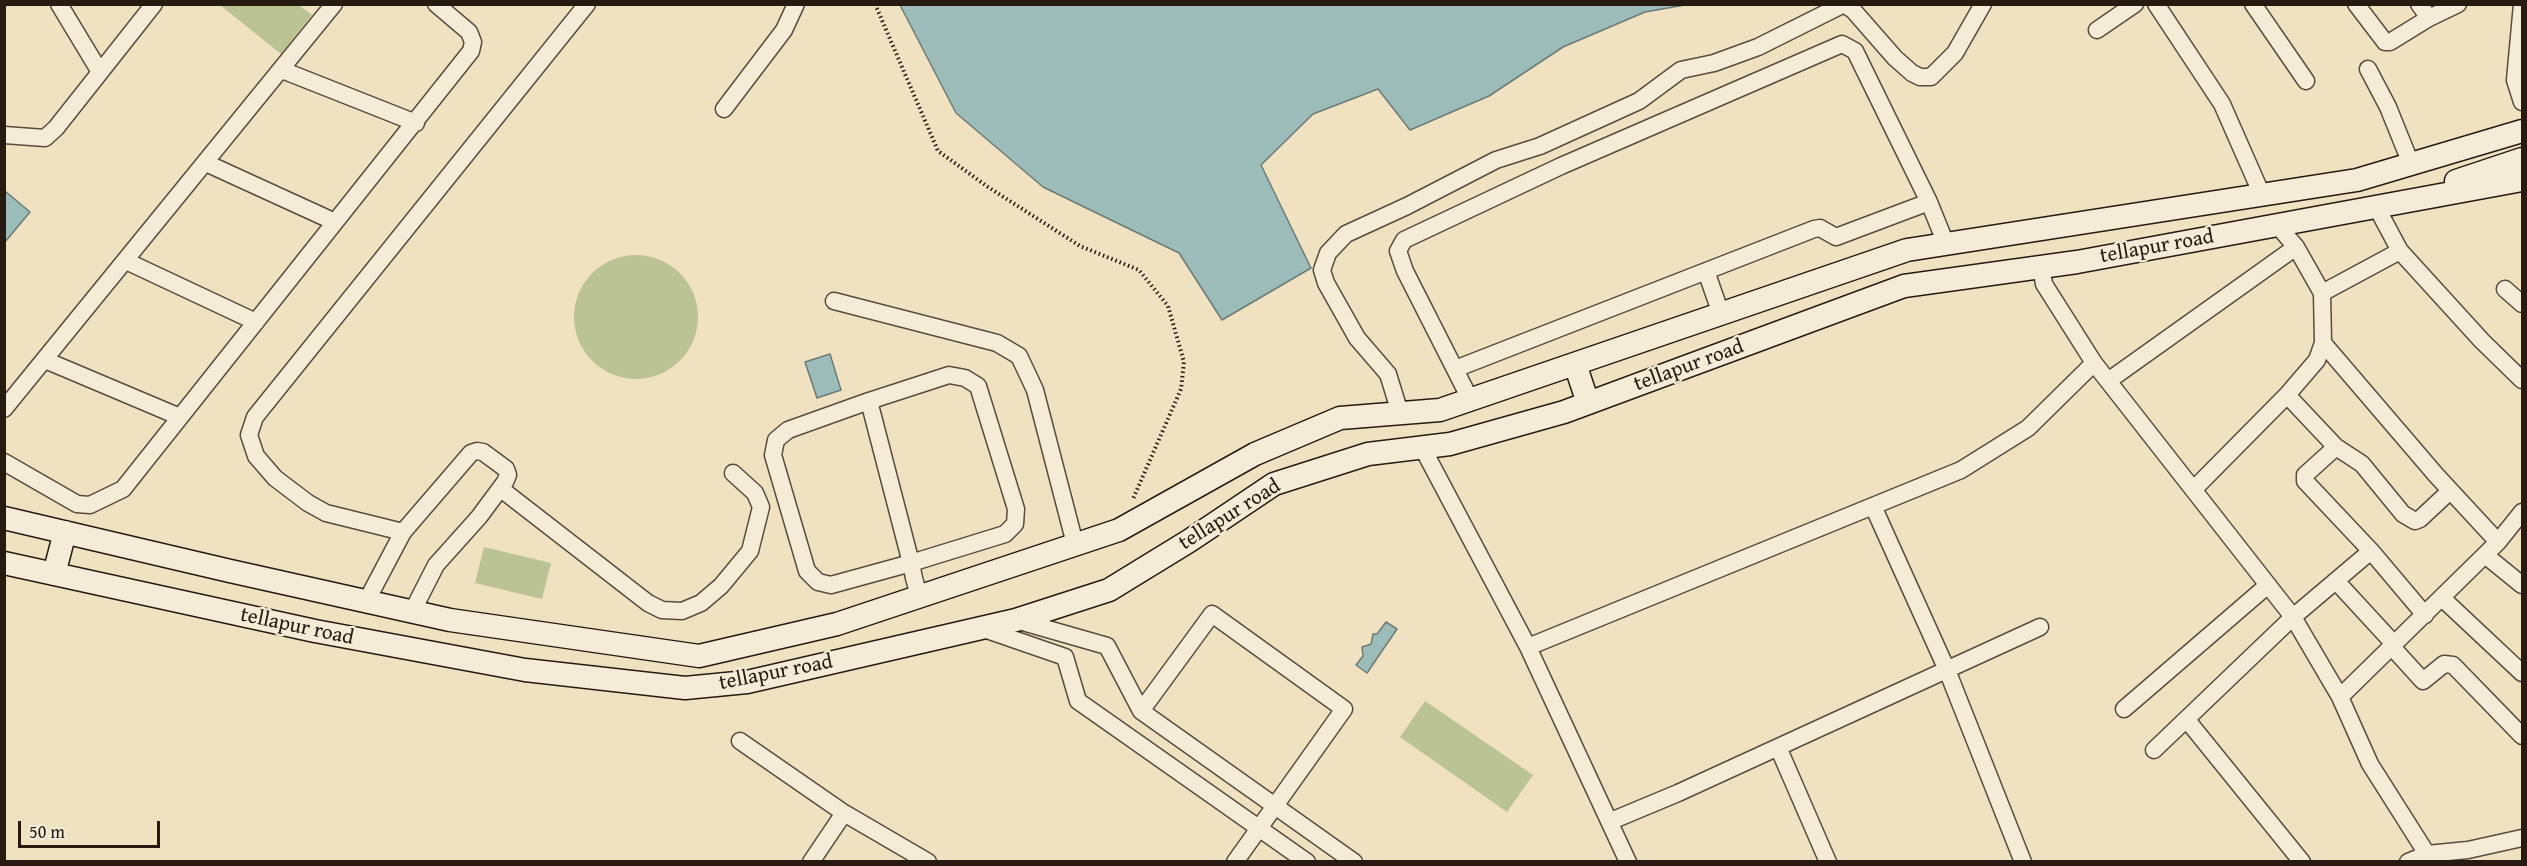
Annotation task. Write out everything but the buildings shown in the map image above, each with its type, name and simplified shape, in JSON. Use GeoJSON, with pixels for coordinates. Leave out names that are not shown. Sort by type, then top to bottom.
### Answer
{"type":"FeatureCollection","features":[{"type":"Feature","properties":{"kind":"street"},"geometry":{"type":"LineString","coordinates":[[59,4],[100,72]]}},
{"type":"Feature","properties":{"kind":"street"},"geometry":{"type":"LineString","coordinates":[[4,135],[45,138],[56,128],[154,4]]}},
{"type":"Feature","properties":{"kind":"street"},"geometry":{"type":"LineString","coordinates":[[4,409],[334,4]]}},
{"type":"Feature","properties":{"kind":"street"},"geometry":{"type":"LineString","coordinates":[[4,462],[77,504],[90,506],[123,489],[471,51],[473,42],[469,32],[435,4]]}},
{"type":"Feature","properties":{"kind":"street"},"geometry":{"type":"LineString","coordinates":[[403,531],[326,513],[308,503],[275,478],[256,456],[249,435],[255,417],[587,4]]}},
{"type":"Feature","properties":{"kind":"street"},"geometry":{"type":"LineString","coordinates":[[724,109],[784,30],[796,4]]}},
{"type":"Feature","properties":{"kind":"street"},"geometry":{"type":"LineString","coordinates":[[1400,413],[1388,374],[1357,338],[1326,283],[1322,270],[1328,253],[1346,234],[1418,201],[1496,160],[1540,146],[1639,101],[1681,70],[1714,63],[1758,47],[1840,6],[1845,5],[1854,10],[1895,58],[1912,73],[1920,77],[1931,77],[1954,53],[1983,4]]}},
{"type":"Feature","properties":{"kind":"street"},"geometry":{"type":"LineString","coordinates":[[2097,30],[2135,4]]}},
{"type":"Feature","properties":{"kind":"street"},"geometry":{"type":"LineString","coordinates":[[2156,4],[2222,104],[2262,195]]}},
{"type":"Feature","properties":{"kind":"street"},"geometry":{"type":"LineString","coordinates":[[2253,4],[2306,81]]}},
{"type":"Feature","properties":{"kind":"street"},"geometry":{"type":"LineString","coordinates":[[2356,4],[2385,42],[2390,42],[2429,18],[2458,4]]}},
{"type":"Feature","properties":{"kind":"street"},"geometry":{"type":"LineString","coordinates":[[2418,4],[2429,18]]}},
{"type":"Feature","properties":{"kind":"street"},"geometry":{"type":"LineString","coordinates":[[2522,4],[2515,80],[2523,102]]}},
{"type":"Feature","properties":{"kind":"street"},"geometry":{"type":"LineString","coordinates":[[1470,399],[1402,263],[1398,251],[1404,240],[1562,166],[1842,44],[1855,51],[1932,208],[1946,244]]}},
{"type":"Feature","properties":{"kind":"street"},"geometry":{"type":"LineString","coordinates":[[2368,69],[2388,107],[2411,164]]}},
{"type":"Feature","properties":{"kind":"street"},"geometry":{"type":"LineString","coordinates":[[282,70],[416,123]]}},
{"type":"Feature","properties":{"kind":"street"},"geometry":{"type":"LineString","coordinates":[[4,518],[450,620],[699,656],[837,624],[1119,530],[1255,454],[1340,418],[1440,410],[1907,250],[2357,180],[2523,131]]}},
{"type":"Feature","properties":{"kind":"street"},"geometry":{"type":"LineString","coordinates":[[2523,159],[2377,208],[2400,250],[2481,341],[2523,380]]}},
{"type":"Feature","properties":{"kind":"street"},"geometry":{"type":"LineString","coordinates":[[206,163],[335,222]]}},
{"type":"Feature","properties":{"kind":"street","name":"tellapur road"},"geometry":{"type":"LineString","coordinates":[[4,563],[315,631],[525,670],[685,688],[747,682],[1016,620],[1108,590],[1189,541],[1274,484],[1368,454],[1450,444],[1588,403],[1904,286],[2041,267],[2520,184]]}},
{"type":"Feature","properties":{"kind":"street"},"geometry":{"type":"LineString","coordinates":[[1455,369],[1814,229],[1820,228],[1836,237],[1932,208]]}},
{"type":"Feature","properties":{"kind":"street"},"geometry":{"type":"LineString","coordinates":[[2194,489],[2287,395],[2317,360],[2323,343],[2322,293],[2296,247],[2278,226]]}},
{"type":"Feature","properties":{"kind":"street"},"geometry":{"type":"LineString","coordinates":[[2108,381],[2296,247]]}},
{"type":"Feature","properties":{"kind":"street"},"geometry":{"type":"LineString","coordinates":[[2322,293],[2400,250]]}},
{"type":"Feature","properties":{"kind":"street"},"geometry":{"type":"LineString","coordinates":[[126,261],[256,322]]}},
{"type":"Feature","properties":{"kind":"street"},"geometry":{"type":"LineString","coordinates":[[2041,267],[2044,284],[2094,363],[2293,618],[2340,697],[2370,764],[2427,854]]}},
{"type":"Feature","properties":{"kind":"street"},"geometry":{"type":"LineString","coordinates":[[1706,271],[1721,314]]}},
{"type":"Feature","properties":{"kind":"street"},"geometry":{"type":"LineString","coordinates":[[2505,289],[2523,304]]}},
{"type":"Feature","properties":{"kind":"street"},"geometry":{"type":"LineString","coordinates":[[834,301],[997,343],[1019,356],[1035,390],[1076,544]]}},
{"type":"Feature","properties":{"kind":"street"},"geometry":{"type":"LineString","coordinates":[[2323,343],[2450,491],[2498,542]]}},
{"type":"Feature","properties":{"kind":"street"},"geometry":{"type":"LineString","coordinates":[[45,360],[180,417]]}},
{"type":"Feature","properties":{"kind":"street"},"geometry":{"type":"LineString","coordinates":[[1527,647],[1961,470],[2028,428],[2094,363]]}},
{"type":"Feature","properties":{"kind":"street"},"geometry":{"type":"LineString","coordinates":[[1575,364],[1588,403]]}},
{"type":"Feature","properties":{"kind":"street"},"geometry":{"type":"LineString","coordinates":[[950,375],[965,378],[978,386],[1017,509],[1015,524],[1005,534],[911,563],[831,585],[818,582],[807,572],[773,455],[776,440],[788,429],[869,401],[950,375]]}},
{"type":"Feature","properties":{"kind":"street"},"geometry":{"type":"LineString","coordinates":[[2287,395],[2336,447],[2362,464],[2403,514],[2411,520],[2420,519],[2450,491]]}},
{"type":"Feature","properties":{"kind":"street"},"geometry":{"type":"LineString","coordinates":[[869,401],[919,596]]}},
{"type":"Feature","properties":{"kind":"street"},"geometry":{"type":"LineString","coordinates":[[1422,447],[1527,647],[1629,861]]}},
{"type":"Feature","properties":{"kind":"street"},"geometry":{"type":"LineString","coordinates":[[2336,447],[2305,475],[2305,481],[2371,551],[2425,615]]}},
{"type":"Feature","properties":{"kind":"street"},"geometry":{"type":"LineString","coordinates":[[366,602],[403,531],[471,453],[483,452],[506,469],[508,475],[501,489],[436,565],[412,612]]}},
{"type":"Feature","properties":{"kind":"street"},"geometry":{"type":"LineString","coordinates":[[501,489],[648,603],[662,610],[682,611],[701,603],[720,586],[750,551],[761,507],[755,494],[733,473]]}},
{"type":"Feature","properties":{"kind":"street"},"geometry":{"type":"LineString","coordinates":[[1873,506],[1947,670],[2023,861]]}},
{"type":"Feature","properties":{"kind":"street"},"geometry":{"type":"LineString","coordinates":[[2340,697],[2498,542],[2523,512]]}},
{"type":"Feature","properties":{"kind":"street"},"geometry":{"type":"LineString","coordinates":[[54,574],[65,532]]}},
{"type":"Feature","properties":{"kind":"street"},"geometry":{"type":"LineString","coordinates":[[2154,750],[2293,618],[2371,551]]}},
{"type":"Feature","properties":{"kind":"street"},"geometry":{"type":"LineString","coordinates":[[2485,555],[2523,585]]}},
{"type":"Feature","properties":{"kind":"street"},"geometry":{"type":"LineString","coordinates":[[2337,582],[2423,681],[2444,664],[2453,665],[2523,736]]}},
{"type":"Feature","properties":{"kind":"street"},"geometry":{"type":"LineString","coordinates":[[2124,709],[2268,585]]}},
{"type":"Feature","properties":{"kind":"street"},"geometry":{"type":"LineString","coordinates":[[2442,598],[2523,674]]}},
{"type":"Feature","properties":{"kind":"street"},"geometry":{"type":"LineString","coordinates":[[1141,711],[1212,614],[1344,709],[1235,861]]}},
{"type":"Feature","properties":{"kind":"street"},"geometry":{"type":"LineString","coordinates":[[1016,620],[1107,646],[1141,711],[1354,861]]}},
{"type":"Feature","properties":{"kind":"street"},"geometry":{"type":"LineString","coordinates":[[980,627],[1065,657],[1078,701],[1307,861]]}},
{"type":"Feature","properties":{"kind":"street"},"geometry":{"type":"LineString","coordinates":[[1611,821],[2040,627]]}},
{"type":"Feature","properties":{"kind":"street"},"geometry":{"type":"LineString","coordinates":[[2187,720],[2302,861]]}},
{"type":"Feature","properties":{"kind":"street"},"geometry":{"type":"LineString","coordinates":[[740,741],[844,813],[928,861]]}},
{"type":"Feature","properties":{"kind":"street"},"geometry":{"type":"LineString","coordinates":[[1778,747],[1828,861]]}},
{"type":"Feature","properties":{"kind":"street"},"geometry":{"type":"LineString","coordinates":[[811,861],[844,813]]}},
{"type":"Feature","properties":{"kind":"street"},"geometry":{"type":"LineString","coordinates":[[2408,861],[2427,854],[2459,852],[2523,838]]}},
{"type":"Feature","properties":{"kind":"path"},"geometry":{"type":"LineString","coordinates":[[875,4],[938,151],[988,187],[1080,246],[1138,270],[1168,306],[1184,362],[1181,388],[1119,530]]}},
{"type":"Feature","properties":{"kind":"green space"},"geometry":{"type":"Polygon","coordinates":[[[220,5],[299,5],[312,15],[281,54],[220,5]]]}},
{"type":"Feature","properties":{"kind":"green space"},"geometry":{"type":"Polygon","coordinates":[[[636,255],[660,260],[680,273],[693,293],[698,317],[693,341],[680,361],[660,374],[636,379],[612,374],[592,361],[579,341],[574,317],[579,293],[592,273],[612,260],[636,255]]]}},
{"type":"Feature","properties":{"kind":"green space"},"geometry":{"type":"Polygon","coordinates":[[[484,547],[551,563],[542,599],[475,583],[484,547]]]}},
{"type":"Feature","properties":{"kind":"green space"},"geometry":{"type":"Polygon","coordinates":[[[1425,701],[1533,775],[1507,812],[1400,737],[1425,701]]]}},
{"type":"Feature","properties":{"kind":"water"},"geometry":{"type":"Polygon","coordinates":[[[900,5],[1685,5],[1645,12],[1563,47],[1489,96],[1410,130],[1378,89],[1313,114],[1261,165],[1311,268],[1222,320],[1179,253],[1043,187],[956,113],[900,5]]]}},
{"type":"Feature","properties":{"kind":"water"},"geometry":{"type":"Polygon","coordinates":[[[5,191],[30,212],[5,242],[5,191]]]}},
{"type":"Feature","properties":{"kind":"water"},"geometry":{"type":"Polygon","coordinates":[[[830,354],[841,390],[817,398],[805,362],[830,354]]]}},
{"type":"Feature","properties":{"kind":"water"},"geometry":{"type":"Polygon","coordinates":[[[1386,622],[1397,629],[1367,673],[1356,665],[1363,656],[1362,647],[1371,644],[1373,634],[1377,634],[1386,622]]]}}]}
